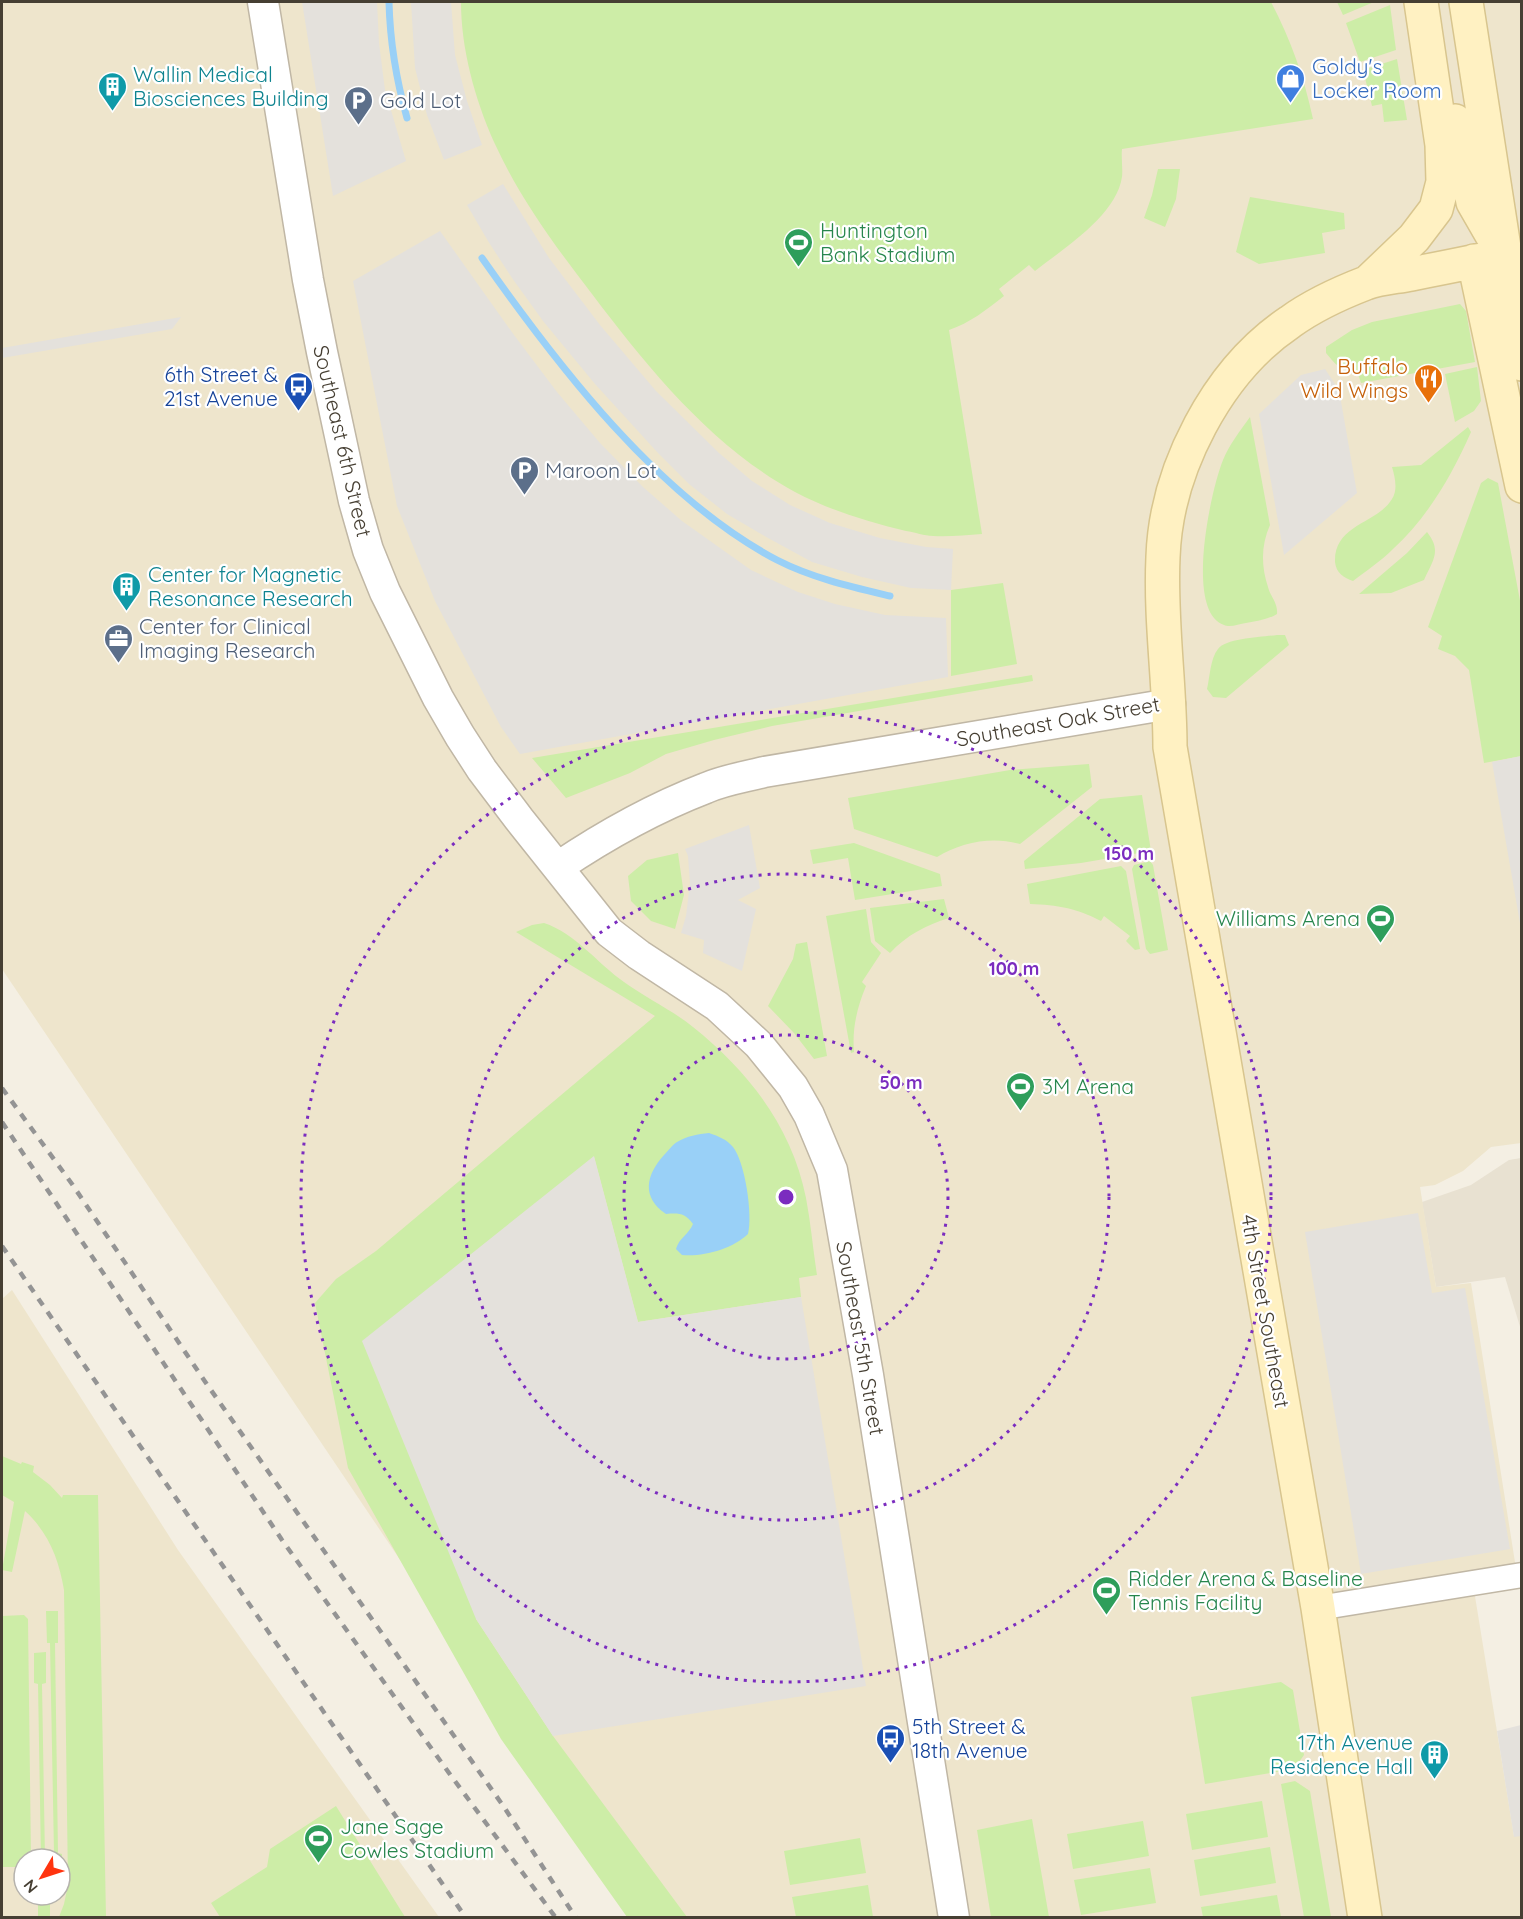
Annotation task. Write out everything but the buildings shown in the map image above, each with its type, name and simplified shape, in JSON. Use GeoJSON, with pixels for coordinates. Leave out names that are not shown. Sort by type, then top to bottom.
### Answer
{"type":"FeatureCollection","features":[{"type":"Feature","properties":{"kind":"main road"},"geometry":{"type":"LineString","coordinates":[[1368,282],[1414,238],[1436,209],[1443,182],[1442,145],[1421,2]]}},
{"type":"Feature","properties":{"kind":"main road"},"geometry":{"type":"LineString","coordinates":[[1466,2],[1500,256],[1521,486]]}},
{"type":"Feature","properties":{"kind":"main road"},"geometry":{"type":"LineString","coordinates":[[1426,42],[1460,135],[1473,201],[1500,256],[1521,364]]}},
{"type":"Feature","properties":{"kind":"main road","name":"Southeast Oak Street"},"geometry":{"type":"LineString","coordinates":[[1170,704],[1164,636],[1163,556],[1172,496],[1185,458],[1203,419],[1228,382],[1256,350],[1289,322],[1331,298],[1368,282],[1500,256]]}},
{"type":"Feature","properties":{"kind":"main road","name":"4th Street Southeast"},"geometry":{"type":"LineString","coordinates":[[1170,704],[1170,747],[1318,1608],[1365,1917]]}},
{"type":"Feature","properties":{"kind":"street","name":"Southeast 6th Street"},"geometry":{"type":"LineString","coordinates":[[263,2],[308,280],[354,501],[368,550],[385,592],[438,698],[460,736],[488,778],[558,867]]}},
{"type":"Feature","properties":{"kind":"street","name":"Southeast Oak Street"},"geometry":{"type":"LineString","coordinates":[[558,867],[586,848],[657,810],[708,787],[764,771],[1170,704]]}},
{"type":"Feature","properties":{"kind":"street","name":"Southeast 5th Street"},"geometry":{"type":"LineString","coordinates":[[558,867],[600,921],[623,944],[717,1006],[759,1045],[793,1087],[809,1115],[832,1170],[868,1375],[954,1917]]}},
{"type":"Feature","properties":{"kind":"street"},"geometry":{"type":"LineString","coordinates":[[1318,1608],[1521,1575]]}},
{"type":"Feature","properties":{"kind":"shaded area"},"geometry":{"type":"Polygon","coordinates":[[[2,2],[1521,2],[1521,1143],[1491,1147],[1463,1171],[1435,1185],[1420,1187],[1436,1287],[1471,1283],[1517,1575],[1473,1584],[1514,1836],[1521,1836],[1521,1917],[635,1917],[448,1631],[2,969],[2,2]]]}},
{"type":"Feature","properties":{"kind":"shaded area","name":"Gold Lot"},"geometry":{"type":"Polygon","coordinates":[[[302,2],[377,2],[385,90],[406,161],[333,196],[302,2]]]}},
{"type":"Feature","properties":{"kind":"shaded area"},"geometry":{"type":"Polygon","coordinates":[[[411,2],[451,2],[455,55],[482,145],[444,160],[427,115],[415,68],[411,2]]]}},
{"type":"Feature","properties":{"kind":"shaded area"},"geometry":{"type":"Polygon","coordinates":[[[503,184],[549,258],[600,325],[656,391],[719,453],[752,481],[790,505],[830,523],[880,538],[926,547],[953,549],[951,590],[911,588],[862,577],[812,562],[727,514],[689,484],[595,384],[543,321],[488,241],[467,205],[503,184]]]}},
{"type":"Feature","properties":{"kind":"shaded area","name":"Maroon Lot"},"geometry":{"type":"Polygon","coordinates":[[[440,231],[557,392],[600,443],[643,487],[682,521],[751,570],[798,592],[835,604],[885,615],[946,618],[948,677],[520,754],[501,727],[435,601],[397,506],[353,281],[440,231]]]}},
{"type":"Feature","properties":{"kind":"shaded area"},"geometry":{"type":"Polygon","coordinates":[[[181,317],[172,329],[2,358],[2,348],[181,317]]]}},
{"type":"Feature","properties":{"kind":"shaded area"},"geometry":{"type":"Polygon","coordinates":[[[1325,369],[1339,390],[1357,493],[1284,555],[1259,414],[1301,375],[1325,369]]]}},
{"type":"Feature","properties":{"kind":"shaded area"},"geometry":{"type":"Polygon","coordinates":[[[1522,756],[1521,929],[1492,762],[1522,756]]]}},
{"type":"Feature","properties":{"kind":"shaded area"},"geometry":{"type":"Polygon","coordinates":[[[749,825],[760,888],[738,900],[756,909],[742,971],[703,953],[704,940],[681,933],[686,916],[690,883],[688,856],[685,849],[749,825]]]}},
{"type":"Feature","properties":{"kind":"shaded area"},"geometry":{"type":"Polygon","coordinates":[[[594,1156],[638,1322],[801,1297],[866,1686],[553,1736],[476,1619],[362,1341],[594,1156]]]}},
{"type":"Feature","properties":{"kind":"shaded area"},"geometry":{"type":"Polygon","coordinates":[[[1521,1158],[1521,1330],[1505,1277],[1436,1287],[1422,1202],[1471,1185],[1509,1160],[1521,1158]]]}},
{"type":"Feature","properties":{"kind":"shaded area"},"geometry":{"type":"Polygon","coordinates":[[[1418,1213],[1432,1293],[1465,1288],[1510,1549],[1361,1574],[1305,1232],[1418,1213]]]}},
{"type":"Feature","properties":{"kind":"shaded area"},"geometry":{"type":"Polygon","coordinates":[[[12,1290],[178,1550],[439,1917],[2,1917],[2,1299],[12,1290]]]}},
{"type":"Feature","properties":{"kind":"shaded area"},"geometry":{"type":"Polygon","coordinates":[[[1521,1725],[1521,1836],[1514,1837],[1497,1731],[1521,1725]]]}},
{"type":"Feature","properties":{"kind":"green space","name":"Huntington Bank Stadium"},"geometry":{"type":"Polygon","coordinates":[[[461,2],[1271,2],[1296,59],[1313,119],[1122,149],[1122,177],[1118,191],[1099,218],[1035,271],[1029,265],[999,289],[1004,296],[991,306],[971,320],[949,330],[982,534],[930,536],[849,515],[795,492],[765,474],[736,452],[683,404],[659,377],[613,322],[565,258],[526,202],[504,162],[487,126],[470,74],[463,38],[461,2]]]}},
{"type":"Feature","properties":{"kind":"green space"},"geometry":{"type":"Polygon","coordinates":[[[1337,2],[1374,2],[1343,15],[1337,2]]]}},
{"type":"Feature","properties":{"kind":"green space"},"geometry":{"type":"Polygon","coordinates":[[[1390,5],[1396,50],[1360,62],[1346,23],[1390,5]]]}},
{"type":"Feature","properties":{"kind":"green space"},"geometry":{"type":"Polygon","coordinates":[[[1397,59],[1407,120],[1384,122],[1382,104],[1372,106],[1363,70],[1397,59]]]}},
{"type":"Feature","properties":{"kind":"green space"},"geometry":{"type":"Polygon","coordinates":[[[1158,169],[1180,169],[1176,199],[1165,227],[1144,218],[1158,169]]]}},
{"type":"Feature","properties":{"kind":"green space"},"geometry":{"type":"Polygon","coordinates":[[[1250,197],[1344,213],[1345,229],[1322,233],[1325,253],[1259,264],[1236,252],[1250,197]]]}},
{"type":"Feature","properties":{"kind":"green space"},"geometry":{"type":"Polygon","coordinates":[[[1460,304],[1466,311],[1475,362],[1361,383],[1357,370],[1339,367],[1326,353],[1326,347],[1352,330],[1372,322],[1460,304]]]}},
{"type":"Feature","properties":{"kind":"green space"},"geometry":{"type":"Polygon","coordinates":[[[1477,367],[1481,401],[1474,411],[1455,422],[1445,374],[1477,367]]]}},
{"type":"Feature","properties":{"kind":"green space"},"geometry":{"type":"Polygon","coordinates":[[[1250,417],[1270,525],[1264,548],[1264,571],[1277,614],[1262,620],[1226,626],[1212,615],[1205,598],[1204,548],[1212,496],[1223,460],[1250,417]]]}},
{"type":"Feature","properties":{"kind":"green space"},"geometry":{"type":"Polygon","coordinates":[[[1468,427],[1471,432],[1456,464],[1438,495],[1406,537],[1353,581],[1341,574],[1335,562],[1341,540],[1349,532],[1377,514],[1392,499],[1395,479],[1392,467],[1421,465],[1468,427]]]}},
{"type":"Feature","properties":{"kind":"green space"},"geometry":{"type":"Polygon","coordinates":[[[1488,478],[1498,483],[1521,606],[1522,756],[1484,763],[1469,670],[1455,656],[1438,649],[1442,636],[1428,627],[1481,483],[1488,478]]]}},
{"type":"Feature","properties":{"kind":"green space"},"geometry":{"type":"Polygon","coordinates":[[[1427,532],[1435,550],[1433,561],[1424,580],[1391,593],[1359,594],[1407,553],[1427,532]]]}},
{"type":"Feature","properties":{"kind":"green space"},"geometry":{"type":"Polygon","coordinates":[[[1003,583],[1017,664],[951,676],[951,590],[1003,583]]]}},
{"type":"Feature","properties":{"kind":"green space"},"geometry":{"type":"Polygon","coordinates":[[[1285,635],[1289,645],[1226,698],[1213,697],[1207,689],[1215,653],[1222,645],[1236,640],[1285,635]]]}},
{"type":"Feature","properties":{"kind":"green space"},"geometry":{"type":"Polygon","coordinates":[[[1032,675],[1033,681],[772,726],[714,740],[666,754],[630,773],[566,798],[532,758],[1032,675]]]}},
{"type":"Feature","properties":{"kind":"green space"},"geometry":{"type":"Polygon","coordinates":[[[1089,764],[1092,787],[1020,844],[999,841],[977,842],[937,857],[854,829],[848,798],[1010,770],[1089,764]]]}},
{"type":"Feature","properties":{"kind":"green space"},"geometry":{"type":"Polygon","coordinates":[[[1142,795],[1151,851],[1081,863],[1025,869],[1024,861],[1100,799],[1142,795]]]}},
{"type":"Feature","properties":{"kind":"green space"},"geometry":{"type":"Polygon","coordinates":[[[854,843],[940,874],[942,886],[855,900],[848,858],[813,864],[810,850],[854,843]]]}},
{"type":"Feature","properties":{"kind":"green space"},"geometry":{"type":"Polygon","coordinates":[[[678,853],[684,895],[675,929],[651,921],[631,901],[628,876],[647,860],[678,853]]]}},
{"type":"Feature","properties":{"kind":"green space"},"geometry":{"type":"Polygon","coordinates":[[[1150,861],[1153,865],[1168,950],[1150,954],[1146,949],[1132,869],[1134,865],[1150,861]]]}},
{"type":"Feature","properties":{"kind":"green space"},"geometry":{"type":"Polygon","coordinates":[[[1121,866],[1126,871],[1140,949],[1135,950],[1126,941],[1130,936],[1104,916],[1101,921],[1067,908],[1030,904],[1027,884],[1121,866]]]}},
{"type":"Feature","properties":{"kind":"green space"},"geometry":{"type":"Polygon","coordinates":[[[944,899],[949,918],[917,931],[890,953],[875,941],[870,908],[944,899]]]}},
{"type":"Feature","properties":{"kind":"green space"},"geometry":{"type":"Polygon","coordinates":[[[866,909],[871,942],[881,953],[862,982],[866,986],[856,1018],[854,1052],[851,1053],[826,916],[866,909]]]}},
{"type":"Feature","properties":{"kind":"green space"},"geometry":{"type":"Polygon","coordinates":[[[544,923],[566,934],[624,982],[685,1021],[713,1044],[750,1082],[779,1125],[790,1148],[799,1172],[809,1217],[817,1275],[799,1278],[801,1297],[638,1322],[594,1157],[476,1619],[553,1736],[687,1917],[627,1917],[501,1739],[348,1468],[315,1303],[336,1279],[376,1251],[655,1016],[516,932],[544,923]]]}},
{"type":"Feature","properties":{"kind":"green space"},"geometry":{"type":"Polygon","coordinates":[[[807,942],[827,1056],[814,1059],[794,1033],[768,1006],[793,959],[796,944],[807,942]]]}},
{"type":"Feature","properties":{"kind":"green space"},"geometry":{"type":"Polygon","coordinates":[[[2,1456],[21,1464],[22,1462],[34,1466],[33,1472],[62,1498],[63,1495],[98,1495],[106,1917],[59,1917],[63,1907],[72,1907],[72,1847],[67,1847],[64,1590],[52,1548],[41,1528],[25,1511],[12,1572],[2,1570],[14,1502],[2,1495],[2,1456]]]}},
{"type":"Feature","properties":{"kind":"green space"},"geometry":{"type":"Polygon","coordinates":[[[46,1611],[58,1611],[58,1643],[55,1643],[58,1847],[54,1847],[50,1643],[47,1643],[46,1611]]]}},
{"type":"Feature","properties":{"kind":"green space"},"geometry":{"type":"Polygon","coordinates":[[[24,1615],[28,1619],[31,1847],[12,1847],[12,1867],[2,1867],[2,1616],[24,1615]]]}},
{"type":"Feature","properties":{"kind":"green space"},"geometry":{"type":"Polygon","coordinates":[[[46,1652],[46,1683],[42,1684],[45,1847],[41,1847],[38,1684],[34,1683],[34,1653],[46,1652]]]}},
{"type":"Feature","properties":{"kind":"green space"},"geometry":{"type":"Polygon","coordinates":[[[1281,1682],[1293,1690],[1304,1755],[1294,1769],[1205,1784],[1191,1697],[1281,1682]]]}},
{"type":"Feature","properties":{"kind":"green space"},"geometry":{"type":"Polygon","coordinates":[[[1295,1781],[1310,1791],[1331,1917],[1304,1917],[1281,1784],[1295,1781]]]}},
{"type":"Feature","properties":{"kind":"green space"},"geometry":{"type":"Polygon","coordinates":[[[1262,1801],[1268,1837],[1192,1850],[1186,1814],[1262,1801]]]}},
{"type":"Feature","properties":{"kind":"green space","name":"Jane Sage Cowles Stadium"},"geometry":{"type":"Polygon","coordinates":[[[336,1806],[405,1917],[220,1917],[211,1903],[267,1867],[270,1849],[336,1806]]]}},
{"type":"Feature","properties":{"kind":"green space"},"geometry":{"type":"Polygon","coordinates":[[[1032,1819],[1049,1917],[991,1917],[977,1830],[1032,1819]]]}},
{"type":"Feature","properties":{"kind":"green space"},"geometry":{"type":"Polygon","coordinates":[[[1143,1821],[1149,1856],[1073,1869],[1067,1834],[1143,1821]]]}},
{"type":"Feature","properties":{"kind":"green space"},"geometry":{"type":"Polygon","coordinates":[[[860,1838],[866,1873],[790,1885],[784,1851],[860,1838]]]}},
{"type":"Feature","properties":{"kind":"green space"},"geometry":{"type":"Polygon","coordinates":[[[1270,1847],[1276,1883],[1200,1896],[1194,1860],[1270,1847]]]}},
{"type":"Feature","properties":{"kind":"green space"},"geometry":{"type":"Polygon","coordinates":[[[1150,1868],[1156,1903],[1081,1915],[1074,1880],[1150,1868]]]}},
{"type":"Feature","properties":{"kind":"green space"},"geometry":{"type":"Polygon","coordinates":[[[868,1885],[873,1917],[796,1917],[792,1897],[868,1885]]]}},
{"type":"Feature","properties":{"kind":"green space"},"geometry":{"type":"Polygon","coordinates":[[[1277,1895],[1281,1917],[1203,1917],[1201,1907],[1277,1895]]]}},
{"type":"Feature","properties":{"kind":"green space"},"geometry":{"type":"Polygon","coordinates":[[[38,1907],[50,1907],[50,1917],[38,1917],[38,1907]]]}},
{"type":"Feature","properties":{"kind":"water"},"geometry":{"type":"Polygon","coordinates":[[[709,1133],[728,1142],[741,1164],[747,1189],[748,1234],[734,1244],[717,1251],[699,1255],[682,1255],[676,1249],[693,1224],[684,1216],[666,1214],[658,1207],[650,1193],[650,1178],[658,1163],[675,1143],[689,1137],[709,1133]]]}},
{"type":"Feature","properties":{"kind":"waterway"},"geometry":{"type":"LineString","coordinates":[[389,2],[394,60],[407,118]]}},
{"type":"Feature","properties":{"kind":"waterway"},"geometry":{"type":"LineString","coordinates":[[482,258],[578,385],[652,466],[692,502],[734,534],[777,560],[832,581],[890,596]]}},
{"type":"Feature","properties":{"kind":"railway"},"geometry":{"type":"LineString","coordinates":[[2,1088],[72,1184],[206,1383],[504,1807],[576,1918]]}},
{"type":"Feature","properties":{"kind":"railway"},"geometry":{"type":"LineString","coordinates":[[2,1122],[282,1540],[556,1918]]}},
{"type":"Feature","properties":{"kind":"railway"},"geometry":{"type":"LineString","coordinates":[[2,1246],[466,1918]]}},
{"type":"Feature","properties":{"kind":"place","name":"Goldy's Locker Room"},"geometry":{"type":"Point","coordinates":[1291,104]}},
{"type":"Feature","properties":{"kind":"place","name":"Wallin Medical Biosciences Building"},"geometry":{"type":"Point","coordinates":[112,112]}},
{"type":"Feature","properties":{"kind":"place","name":"Gold Lot"},"geometry":{"type":"Point","coordinates":[359,126]}},
{"type":"Feature","properties":{"kind":"place","name":"Huntington Bank Stadium"},"geometry":{"type":"Point","coordinates":[799,268]}},
{"type":"Feature","properties":{"kind":"place","name":"Buffalo Wild Wings"},"geometry":{"type":"Point","coordinates":[1429,404]}},
{"type":"Feature","properties":{"kind":"place","name":"6th Street & 21st Avenue"},"geometry":{"type":"Point","coordinates":[299,412]}},
{"type":"Feature","properties":{"kind":"place","name":"Maroon Lot"},"geometry":{"type":"Point","coordinates":[524,496]}},
{"type":"Feature","properties":{"kind":"place","name":"Center for Magnetic Resonance Research"},"geometry":{"type":"Point","coordinates":[127,612]}},
{"type":"Feature","properties":{"kind":"place","name":"Center for Clinical Imaging Research"},"geometry":{"type":"Point","coordinates":[118,664]}},
{"type":"Feature","properties":{"kind":"place","name":"Williams Arena"},"geometry":{"type":"Point","coordinates":[1381,944]}},
{"type":"Feature","properties":{"kind":"place","name":"3M Arena"},"geometry":{"type":"Point","coordinates":[1021,1112]}},
{"type":"Feature","properties":{"kind":"place","name":"Ridder Arena & Baseline Tennis Facility"},"geometry":{"type":"Point","coordinates":[1107,1616]}},
{"type":"Feature","properties":{"kind":"place","name":"5th Street & 18th Avenue"},"geometry":{"type":"Point","coordinates":[891,1764]}},
{"type":"Feature","properties":{"kind":"place","name":"17th Avenue Residence Hall"},"geometry":{"type":"Point","coordinates":[1434,1780]}},
{"type":"Feature","properties":{"kind":"place","name":"Jane Sage Cowles Stadium"},"geometry":{"type":"Point","coordinates":[319,1864]}}]}
